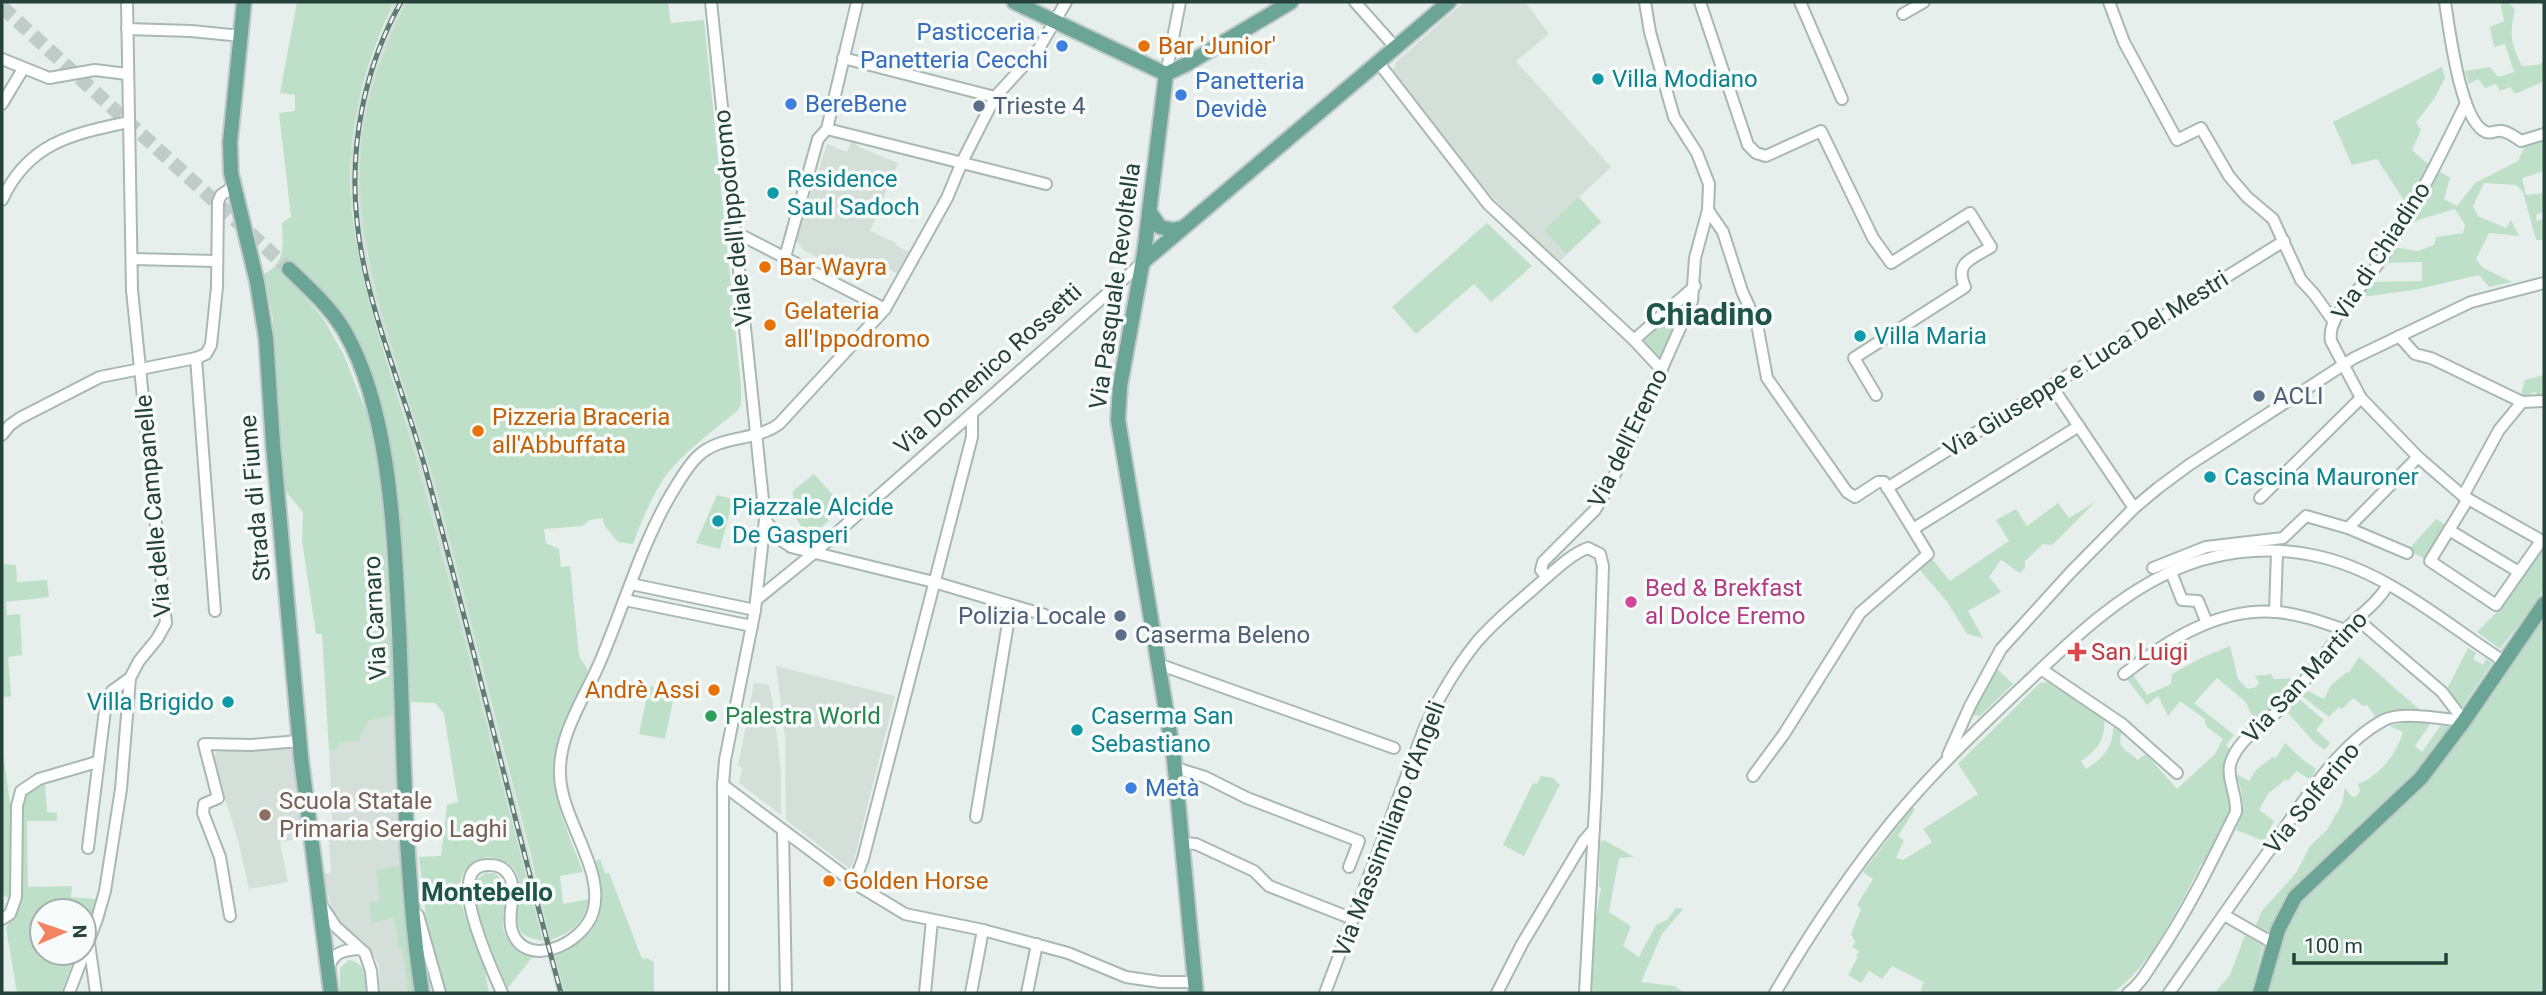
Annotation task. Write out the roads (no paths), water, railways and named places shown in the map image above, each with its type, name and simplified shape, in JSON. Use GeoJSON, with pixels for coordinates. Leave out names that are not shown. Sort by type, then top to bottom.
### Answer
{"type":"FeatureCollection","features":[{"type":"Feature","properties":{"kind":"main road","name":"Strada di Fiume"},"geometry":{"type":"LineString","coordinates":[[244,2],[230,142],[233,187],[253,265],[264,323],[299,741],[331,993]]}},
{"type":"Feature","properties":{"kind":"main road"},"geometry":{"type":"LineString","coordinates":[[1014,2],[1166,74],[1291,2]]}},
{"type":"Feature","properties":{"kind":"main road","name":"Via Domenico Rossetti"},"geometry":{"type":"LineString","coordinates":[[1143,262],[1448,2]]}},
{"type":"Feature","properties":{"kind":"main road","name":"Via Pasquale Revoltella"},"geometry":{"type":"LineString","coordinates":[[1166,74],[1143,262],[1120,386],[1118,420],[1176,768],[1196,988]]}},
{"type":"Feature","properties":{"kind":"main road"},"geometry":{"type":"LineString","coordinates":[[1149,211],[1160,227],[1173,230],[1182,228]]}},
{"type":"Feature","properties":{"kind":"main road","name":"Via Carnaro"},"geometry":{"type":"LineString","coordinates":[[289,269],[313,292],[345,331],[365,379],[382,449],[394,537],[411,883],[422,993]]}},
{"type":"Feature","properties":{"kind":"main road"},"geometry":{"type":"LineString","coordinates":[[2260,993],[2273,943],[2295,897],[2421,778],[2464,721],[2544,604]]}},
{"type":"Feature","properties":{"kind":"street","name":"Via delle Campanelle"},"geometry":{"type":"LineString","coordinates":[[98,912],[105,891],[121,789],[130,678],[166,623],[132,290],[127,2]]}},
{"type":"Feature","properties":{"kind":"street","name":"Viale dell'Ippodromo"},"geometry":{"type":"LineString","coordinates":[[710,2],[756,435]]}},
{"type":"Feature","properties":{"kind":"street"},"geometry":{"type":"LineString","coordinates":[[785,257],[818,139],[827,129],[857,2]]}},
{"type":"Feature","properties":{"kind":"street"},"geometry":{"type":"LineString","coordinates":[[502,993],[470,909],[467,886],[471,875],[486,864],[495,865],[509,875],[512,882],[512,933],[519,942],[530,948],[554,949],[576,938],[587,926],[594,911],[595,892],[592,874],[561,789],[561,759],[574,718],[625,600],[647,540],[689,467],[707,448],[772,430],[779,425],[885,309],[947,198],[995,97],[1038,50],[1066,2]]}},
{"type":"Feature","properties":{"kind":"street","name":"Via Pasquale Revoltella"},"geometry":{"type":"LineString","coordinates":[[1166,74],[1180,2]]}},
{"type":"Feature","properties":{"kind":"street"},"geometry":{"type":"LineString","coordinates":[[1355,2],[1395,47]]}},
{"type":"Feature","properties":{"kind":"street","name":"Via dell'Eremo"},"geometry":{"type":"LineString","coordinates":[[1547,577],[1541,570],[1543,562],[1595,510],[1611,483],[1662,370],[1692,301],[1695,258],[1708,211],[1709,184],[1697,153],[1674,117],[1645,2]]}},
{"type":"Feature","properties":{"kind":"street"},"geometry":{"type":"LineString","coordinates":[[1700,2],[1739,123],[1748,145],[1756,153],[1766,156],[1821,131],[1873,238],[1891,263],[1970,213],[1991,247],[1972,258],[1961,269],[1960,275],[1965,287],[1854,358],[1876,395]]}},
{"type":"Feature","properties":{"kind":"street"},"geometry":{"type":"LineString","coordinates":[[1800,2],[1842,99]]}},
{"type":"Feature","properties":{"kind":"street"},"geometry":{"type":"LineString","coordinates":[[1903,14],[1924,2]]}},
{"type":"Feature","properties":{"kind":"street"},"geometry":{"type":"LineString","coordinates":[[2109,2],[2124,43],[2177,140],[2201,128],[2229,176],[2247,197],[2270,215],[2301,280],[2333,322]]}},
{"type":"Feature","properties":{"kind":"street"},"geometry":{"type":"LineString","coordinates":[[2445,2],[2455,63],[2466,103],[2479,126],[2485,131],[2505,132],[2521,141],[2544,134]]}},
{"type":"Feature","properties":{"kind":"street"},"geometry":{"type":"LineString","coordinates":[[127,29],[241,36]]}},
{"type":"Feature","properties":{"kind":"street"},"geometry":{"type":"LineString","coordinates":[[843,58],[995,97]]}},
{"type":"Feature","properties":{"kind":"street"},"geometry":{"type":"LineString","coordinates":[[2,59],[49,78],[95,70],[127,74]]}},
{"type":"Feature","properties":{"kind":"street"},"geometry":{"type":"LineString","coordinates":[[1378,62],[1488,204],[1634,340],[1662,370]]}},
{"type":"Feature","properties":{"kind":"street"},"geometry":{"type":"LineString","coordinates":[[2,104],[23,69]]}},
{"type":"Feature","properties":{"kind":"street","name":"Via di Chiadino"},"geometry":{"type":"LineString","coordinates":[[2449,530],[2430,561],[2496,605],[2542,542],[2466,498],[2418,457],[2361,398],[2331,341],[2330,334],[2333,322],[2368,277],[2426,184],[2466,103]]}},
{"type":"Feature","properties":{"kind":"street"},"geometry":{"type":"LineString","coordinates":[[2,200],[18,173],[53,143],[94,129],[128,122]]}},
{"type":"Feature","properties":{"kind":"street"},"geometry":{"type":"LineString","coordinates":[[827,129],[1046,184]]}},
{"type":"Feature","properties":{"kind":"street"},"geometry":{"type":"LineString","coordinates":[[2,435],[20,418],[77,386],[100,377],[206,354],[211,345],[218,261],[218,202],[221,195],[233,187]]}},
{"type":"Feature","properties":{"kind":"street","name":"Via Giuseppe e Luca Del Mestri"},"geometry":{"type":"LineString","coordinates":[[1708,211],[1723,232],[1742,291],[1757,324],[1767,378],[1847,492],[1856,496],[1881,481],[1887,488],[2284,242]]}},
{"type":"Feature","properties":{"kind":"street"},"geometry":{"type":"LineString","coordinates":[[733,231],[885,309]]}},
{"type":"Feature","properties":{"kind":"street"},"geometry":{"type":"LineString","coordinates":[[132,258],[218,261]]}},
{"type":"Feature","properties":{"kind":"street","name":"Via Domenico Rossetti"},"geometry":{"type":"LineString","coordinates":[[814,553],[1143,262]]}},
{"type":"Feature","properties":{"kind":"street"},"geometry":{"type":"LineString","coordinates":[[1946,760],[1970,706],[2001,649],[2134,508],[2182,470],[2343,365],[2471,302],[2544,283]]}},
{"type":"Feature","properties":{"kind":"street"},"geometry":{"type":"LineString","coordinates":[[1634,340],[1695,286]]}},
{"type":"Feature","properties":{"kind":"street"},"geometry":{"type":"LineString","coordinates":[[2399,336],[2415,354],[2431,358],[2522,402],[2544,401]]}},
{"type":"Feature","properties":{"kind":"street"},"geometry":{"type":"LineString","coordinates":[[196,358],[215,611]]}},
{"type":"Feature","properties":{"kind":"street"},"geometry":{"type":"LineString","coordinates":[[2051,385],[2134,508]]}},
{"type":"Feature","properties":{"kind":"street"},"geometry":{"type":"LineString","coordinates":[[2260,498],[2361,398]]}},
{"type":"Feature","properties":{"kind":"street"},"geometry":{"type":"LineString","coordinates":[[2519,572],[2449,530],[2499,430],[2522,402]]}},
{"type":"Feature","properties":{"kind":"street"},"geometry":{"type":"LineString","coordinates":[[854,883],[863,859],[972,437],[972,415]]}},
{"type":"Feature","properties":{"kind":"street"},"geometry":{"type":"LineString","coordinates":[[1913,529],[2079,426]]}},
{"type":"Feature","properties":{"kind":"street"},"geometry":{"type":"LineString","coordinates":[[723,993],[725,760],[756,605],[765,519],[756,435]]}},
{"type":"Feature","properties":{"kind":"street"},"geometry":{"type":"LineString","coordinates":[[2348,528],[2418,457]]}},
{"type":"Feature","properties":{"kind":"street"},"geometry":{"type":"LineString","coordinates":[[1753,776],[1784,734],[1860,612],[1928,554],[1887,488]]}},
{"type":"Feature","properties":{"kind":"street"},"geometry":{"type":"LineString","coordinates":[[2153,568],[2206,547],[2283,538],[2305,516],[2348,528],[2407,554]]}},
{"type":"Feature","properties":{"kind":"street"},"geometry":{"type":"LineString","coordinates":[[765,519],[778,538],[803,551],[934,582],[1045,615]]}},
{"type":"Feature","properties":{"kind":"street"},"geometry":{"type":"LineString","coordinates":[[1547,577],[1580,551],[1588,548],[1596,550],[1602,559],[1594,829],[1585,993]]}},
{"type":"Feature","properties":{"kind":"street"},"geometry":{"type":"LineString","coordinates":[[1775,993],[1859,865],[1895,817],[1946,760],[2041,669],[2104,614],[2135,592],[2171,572],[2211,558],[2252,551],[2277,551],[2331,560],[2388,585],[2505,662]]}},
{"type":"Feature","properties":{"kind":"street"},"geometry":{"type":"LineString","coordinates":[[2275,612],[2277,551]]}},
{"type":"Feature","properties":{"kind":"street"},"geometry":{"type":"LineString","coordinates":[[756,605],[814,553]]}},
{"type":"Feature","properties":{"kind":"street"},"geometry":{"type":"LineString","coordinates":[[2171,572],[2182,600],[2198,601],[2207,622]]}},
{"type":"Feature","properties":{"kind":"street","name":"Via Massimiliano d'Angeli"},"geometry":{"type":"LineString","coordinates":[[1325,993],[1425,727],[1440,697],[1477,642],[1547,577]]}},
{"type":"Feature","properties":{"kind":"street"},"geometry":{"type":"LineString","coordinates":[[631,584],[756,605]]}},
{"type":"Feature","properties":{"kind":"street","name":"Via San Martino"},"geometry":{"type":"LineString","coordinates":[[2128,993],[2139,982],[2174,932],[2205,877],[2236,812],[2237,801],[2230,770],[2234,755],[2290,698],[2345,630],[2380,598],[2388,585]]}},
{"type":"Feature","properties":{"kind":"street"},"geometry":{"type":"LineString","coordinates":[[625,600],[752,626]]}},
{"type":"Feature","properties":{"kind":"street"},"geometry":{"type":"LineString","coordinates":[[976,817],[1011,605]]}},
{"type":"Feature","properties":{"kind":"street"},"geometry":{"type":"LineString","coordinates":[[2124,674],[2166,644],[2207,622],[2239,614],[2275,612],[2309,618],[2345,630]]}},
{"type":"Feature","properties":{"kind":"street"},"geometry":{"type":"LineString","coordinates":[[2357,619],[2442,692],[2464,721]]}},
{"type":"Feature","properties":{"kind":"street"},"geometry":{"type":"LineString","coordinates":[[1158,664],[1394,748]]}},
{"type":"Feature","properties":{"kind":"street"},"geometry":{"type":"LineString","coordinates":[[2041,669],[2122,724],[2176,773]]}},
{"type":"Feature","properties":{"kind":"street"},"geometry":{"type":"LineString","coordinates":[[88,848],[97,762],[108,701],[112,691],[130,678]]}},
{"type":"Feature","properties":{"kind":"street","name":"Via Solferino"},"geometry":{"type":"LineString","coordinates":[[2169,993],[2316,785],[2362,736],[2385,720],[2396,717],[2464,721]]}},
{"type":"Feature","properties":{"kind":"street"},"geometry":{"type":"LineString","coordinates":[[230,916],[220,857],[203,813],[204,803],[218,798],[204,744],[252,745],[299,741]]}},
{"type":"Feature","properties":{"kind":"street"},"geometry":{"type":"LineString","coordinates":[[2,919],[10,914],[16,897],[17,806],[21,791],[39,779],[97,762]]}},
{"type":"Feature","properties":{"kind":"street"},"geometry":{"type":"LineString","coordinates":[[1176,768],[1205,777],[1247,798],[1359,841],[1349,867]]}},
{"type":"Feature","properties":{"kind":"street"},"geometry":{"type":"LineString","coordinates":[[723,785],[854,883],[905,914],[1038,944],[1077,956],[1126,977],[1196,988]]}},
{"type":"Feature","properties":{"kind":"street"},"geometry":{"type":"LineString","coordinates":[[1497,993],[1529,933],[1583,842],[1594,829]]}},
{"type":"Feature","properties":{"kind":"street"},"geometry":{"type":"LineString","coordinates":[[783,831],[786,993]]}},
{"type":"Feature","properties":{"kind":"street"},"geometry":{"type":"LineString","coordinates":[[1183,843],[1196,844],[1254,871],[1269,886],[1353,919]]}},
{"type":"Feature","properties":{"kind":"street"},"geometry":{"type":"LineString","coordinates":[[411,883],[440,993]]}},
{"type":"Feature","properties":{"kind":"street"},"geometry":{"type":"LineString","coordinates":[[320,898],[328,918],[347,945]]}},
{"type":"Feature","properties":{"kind":"street"},"geometry":{"type":"LineString","coordinates":[[2224,915],[2273,943]]}},
{"type":"Feature","properties":{"kind":"street"},"geometry":{"type":"LineString","coordinates":[[925,993],[932,920]]}},
{"type":"Feature","properties":{"kind":"street"},"geometry":{"type":"LineString","coordinates":[[971,993],[983,930]]}},
{"type":"Feature","properties":{"kind":"street"},"geometry":{"type":"LineString","coordinates":[[325,946],[334,940],[359,948],[369,961],[373,993]]}},
{"type":"Feature","properties":{"kind":"street"},"geometry":{"type":"LineString","coordinates":[[1027,993],[1038,944]]}},
{"type":"Feature","properties":{"kind":"street"},"geometry":{"type":"LineString","coordinates":[[328,970],[332,958],[347,945]]}},
{"type":"Feature","properties":{"kind":"street"},"geometry":{"type":"LineString","coordinates":[[489,956],[496,993]]}},
{"type":"Feature","properties":{"kind":"street","name":"Via delle Campanelle"},"geometry":{"type":"LineString","coordinates":[[69,993],[79,967]]}},
{"type":"Feature","properties":{"kind":"street"},"geometry":{"type":"LineString","coordinates":[[93,967],[96,993]]}},
{"type":"Feature","properties":{"kind":"tunnel"},"geometry":{"type":"LineString","coordinates":[[2,7],[289,269]]}},
{"type":"Feature","properties":{"kind":"railway"},"geometry":{"type":"LineString","coordinates":[[401,2],[377,54],[362,108],[355,165],[361,253],[377,316],[426,471],[561,993]]}},
{"type":"Feature","properties":{"kind":"place","name":"Pasticceria - Panetteria Cecchi"},"geometry":{"type":"Point","coordinates":[1062,46]}},
{"type":"Feature","properties":{"kind":"place","name":"Bar 'Junior'"},"geometry":{"type":"Point","coordinates":[1144,46]}},
{"type":"Feature","properties":{"kind":"place","name":"Villa Modiano"},"geometry":{"type":"Point","coordinates":[1598,79]}},
{"type":"Feature","properties":{"kind":"place","name":"Panetteria Devidè"},"geometry":{"type":"Point","coordinates":[1181,95]}},
{"type":"Feature","properties":{"kind":"place","name":"BereBene"},"geometry":{"type":"Point","coordinates":[791,104]}},
{"type":"Feature","properties":{"kind":"place","name":"Trieste 4"},"geometry":{"type":"Point","coordinates":[979,106]}},
{"type":"Feature","properties":{"kind":"place","name":"Residence Saul Sadoch"},"geometry":{"type":"Point","coordinates":[773,193]}},
{"type":"Feature","properties":{"kind":"place","name":"Bar Wayra"},"geometry":{"type":"Point","coordinates":[765,267]}},
{"type":"Feature","properties":{"kind":"place","name":"Gelateria all'Ippodromo"},"geometry":{"type":"Point","coordinates":[770,325]}},
{"type":"Feature","properties":{"kind":"place","name":"Villa Maria"},"geometry":{"type":"Point","coordinates":[1860,336]}},
{"type":"Feature","properties":{"kind":"place","name":"ACLI"},"geometry":{"type":"Point","coordinates":[2259,396]}},
{"type":"Feature","properties":{"kind":"place","name":"Pizzeria Braceria all'Abbuffata"},"geometry":{"type":"Point","coordinates":[478,431]}},
{"type":"Feature","properties":{"kind":"place","name":"Cascina Mauroner"},"geometry":{"type":"Point","coordinates":[2210,477]}},
{"type":"Feature","properties":{"kind":"place","name":"Piazzale Alcide De Gasperi"},"geometry":{"type":"Point","coordinates":[718,521]}},
{"type":"Feature","properties":{"kind":"place","name":"Bed & Brekfast al Dolce Eremo"},"geometry":{"type":"Point","coordinates":[1631,602]}},
{"type":"Feature","properties":{"kind":"place","name":"Polizia Locale"},"geometry":{"type":"Point","coordinates":[1120,616]}},
{"type":"Feature","properties":{"kind":"place","name":"Caserma Beleno"},"geometry":{"type":"Point","coordinates":[1121,635]}},
{"type":"Feature","properties":{"kind":"place","name":"San Luigi"},"geometry":{"type":"Point","coordinates":[2077,652]}},
{"type":"Feature","properties":{"kind":"place","name":"Andrè Assi"},"geometry":{"type":"Point","coordinates":[714,690]}},
{"type":"Feature","properties":{"kind":"place","name":"Villa Brigido"},"geometry":{"type":"Point","coordinates":[228,702]}},
{"type":"Feature","properties":{"kind":"place","name":"Palestra World"},"geometry":{"type":"Point","coordinates":[711,716]}},
{"type":"Feature","properties":{"kind":"place","name":"Caserma San Sebastiano"},"geometry":{"type":"Point","coordinates":[1077,730]}},
{"type":"Feature","properties":{"kind":"place","name":"Metà"},"geometry":{"type":"Point","coordinates":[1131,788]}},
{"type":"Feature","properties":{"kind":"place","name":"Scuola Statale Primaria Sergio Laghi"},"geometry":{"type":"Point","coordinates":[265,815]}},
{"type":"Feature","properties":{"kind":"place","name":"Golden Horse"},"geometry":{"type":"Point","coordinates":[829,881]}},
{"type":"Feature","properties":{"kind":"district","name":"Chiadino"},"geometry":{"type":"Point","coordinates":[1709,314]}},
{"type":"Feature","properties":{"kind":"district","name":"Montebello"},"geometry":{"type":"Point","coordinates":[487,892]}}]}
